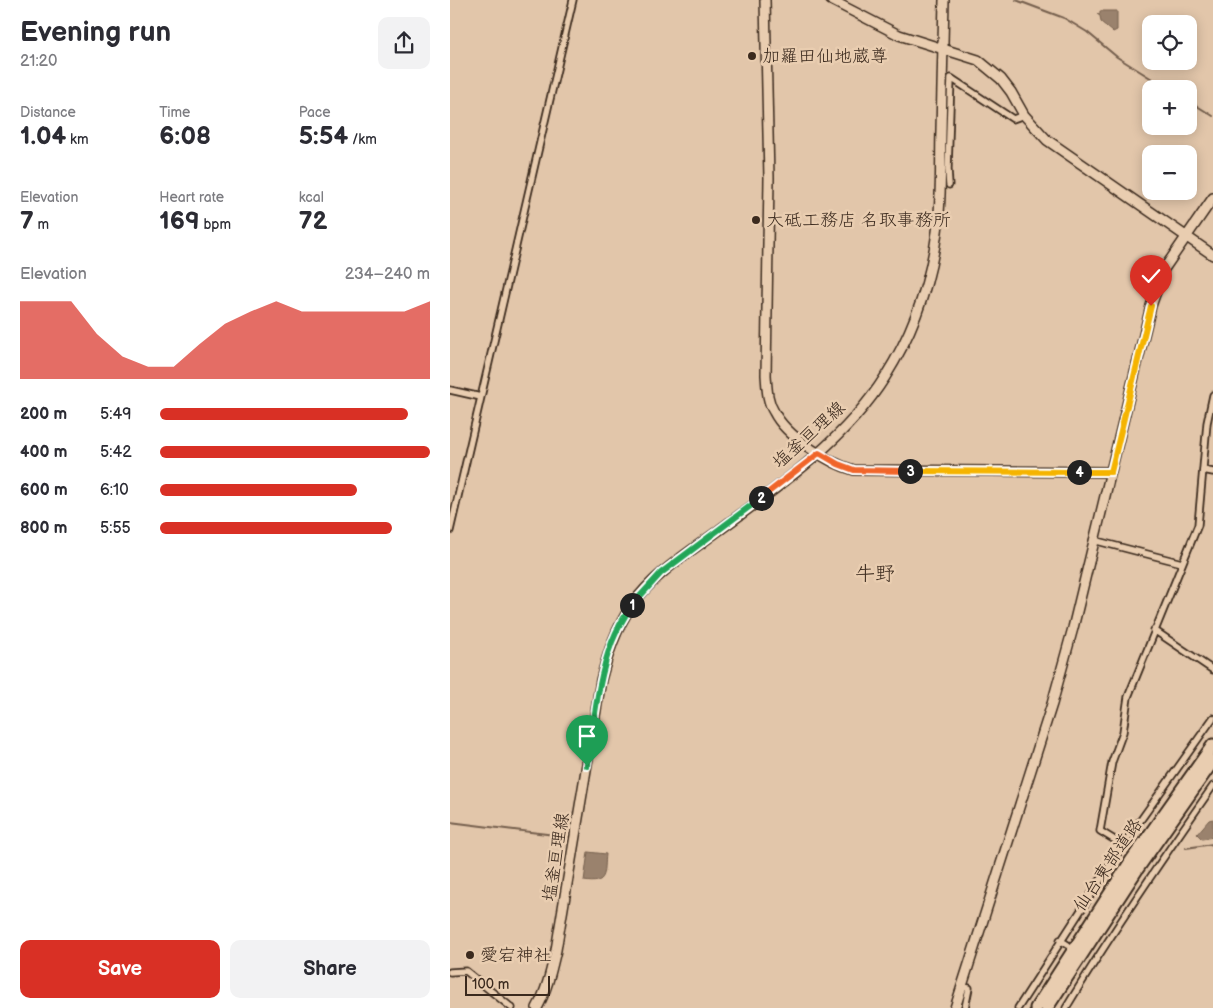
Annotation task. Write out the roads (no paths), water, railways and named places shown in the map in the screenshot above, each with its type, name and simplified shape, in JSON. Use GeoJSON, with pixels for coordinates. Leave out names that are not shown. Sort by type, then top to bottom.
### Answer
{"type":"FeatureCollection","features":[{"type":"Feature","properties":{"kind":"highway","name":"仙台東部道路"},"geometry":{"type":"LineString","coordinates":[[1036,1008],[1131,861],[1213,744]]}},
{"type":"Feature","properties":{"kind":"highway","name":"仙台東部道路"},"geometry":{"type":"LineString","coordinates":[[1048,1008],[1138,868],[1213,761]]}},
{"type":"Feature","properties":{"kind":"street"},"geometry":{"type":"LineString","coordinates":[[450,531],[573,0]]}},
{"type":"Feature","properties":{"kind":"street"},"geometry":{"type":"LineString","coordinates":[[765,0],[768,169],[766,375],[768,396],[773,411],[781,423],[793,435],[819,453],[845,467],[864,470],[1111,472]]}},
{"type":"Feature","properties":{"kind":"street"},"geometry":{"type":"LineString","coordinates":[[831,0],[899,35],[978,60],[990,68],[1002,78],[1024,115],[1052,144],[1213,255]]}},
{"type":"Feature","properties":{"kind":"street","name":"塩釜亘理線"},"geometry":{"type":"LineString","coordinates":[[536,1008],[543,997],[556,950],[601,680],[612,641],[621,623],[632,604],[661,573],[819,453],[854,419],[885,377],[902,347],[919,309],[928,279],[937,231],[944,0]]}},
{"type":"Feature","properties":{"kind":"street"},"geometry":{"type":"LineString","coordinates":[[949,185],[951,78],[1013,118],[1024,115]]}},
{"type":"Feature","properties":{"kind":"street"},"geometry":{"type":"LineString","coordinates":[[955,1008],[1052,704],[1073,628],[1151,306],[1164,269],[1213,198]]}},
{"type":"Feature","properties":{"kind":"street"},"geometry":{"type":"LineString","coordinates":[[450,390],[481,397]]}},
{"type":"Feature","properties":{"kind":"street"},"geometry":{"type":"LineString","coordinates":[[1123,845],[1100,831],[1112,762],[1123,732],[1128,697],[1198,525],[1207,423],[1213,395]]}},
{"type":"Feature","properties":{"kind":"street"},"geometry":{"type":"LineString","coordinates":[[1203,470],[1213,472]]}},
{"type":"Feature","properties":{"kind":"street"},"geometry":{"type":"LineString","coordinates":[[1093,540],[1182,563]]}},
{"type":"Feature","properties":{"kind":"street"},"geometry":{"type":"LineString","coordinates":[[1154,630],[1213,670]]}},
{"type":"Feature","properties":{"kind":"street"},"geometry":{"type":"LineString","coordinates":[[1018,1008],[1060,940],[1123,845],[1213,718]]}},
{"type":"Feature","properties":{"kind":"street"},"geometry":{"type":"LineString","coordinates":[[1066,1008],[1094,961],[1213,786]]}},
{"type":"Feature","properties":{"kind":"street"},"geometry":{"type":"LineString","coordinates":[[1060,940],[1068,945]]}},
{"type":"Feature","properties":{"kind":"street"},"geometry":{"type":"LineString","coordinates":[[1088,957],[1094,961]]}},
{"type":"Feature","properties":{"kind":"street"},"geometry":{"type":"LineString","coordinates":[[450,972],[466,971],[512,1008]]}},
{"type":"Feature","properties":{"kind":"street"},"geometry":{"type":"LineString","coordinates":[[962,987],[969,988],[965,1008]]}},
{"type":"Feature","properties":{"kind":"waterway"},"geometry":{"type":"LineString","coordinates":[[1016,0],[1064,18],[1087,32],[1117,57],[1154,80]]}},
{"type":"Feature","properties":{"kind":"waterway"},"geometry":{"type":"LineString","coordinates":[[1197,106],[1213,116]]}},
{"type":"Feature","properties":{"kind":"waterway"},"geometry":{"type":"LineString","coordinates":[[450,822],[571,837]]}},
{"type":"Feature","properties":{"kind":"waterway"},"geometry":{"type":"LineString","coordinates":[[1186,848],[1213,844]]}},
{"type":"Feature","properties":{"kind":"place","name":"加羅田仙地蔵尊"},"geometry":{"type":"Point","coordinates":[752,56]}},
{"type":"Feature","properties":{"kind":"place","name":"大砥工務店 名取事務所"},"geometry":{"type":"Point","coordinates":[756,220]}},
{"type":"Feature","properties":{"kind":"place","name":"愛宕神社"},"geometry":{"type":"Point","coordinates":[470,955]}},
{"type":"Feature","properties":{"kind":"district","name":"牛野"},"geometry":{"type":"Point","coordinates":[875,574]}}]}
